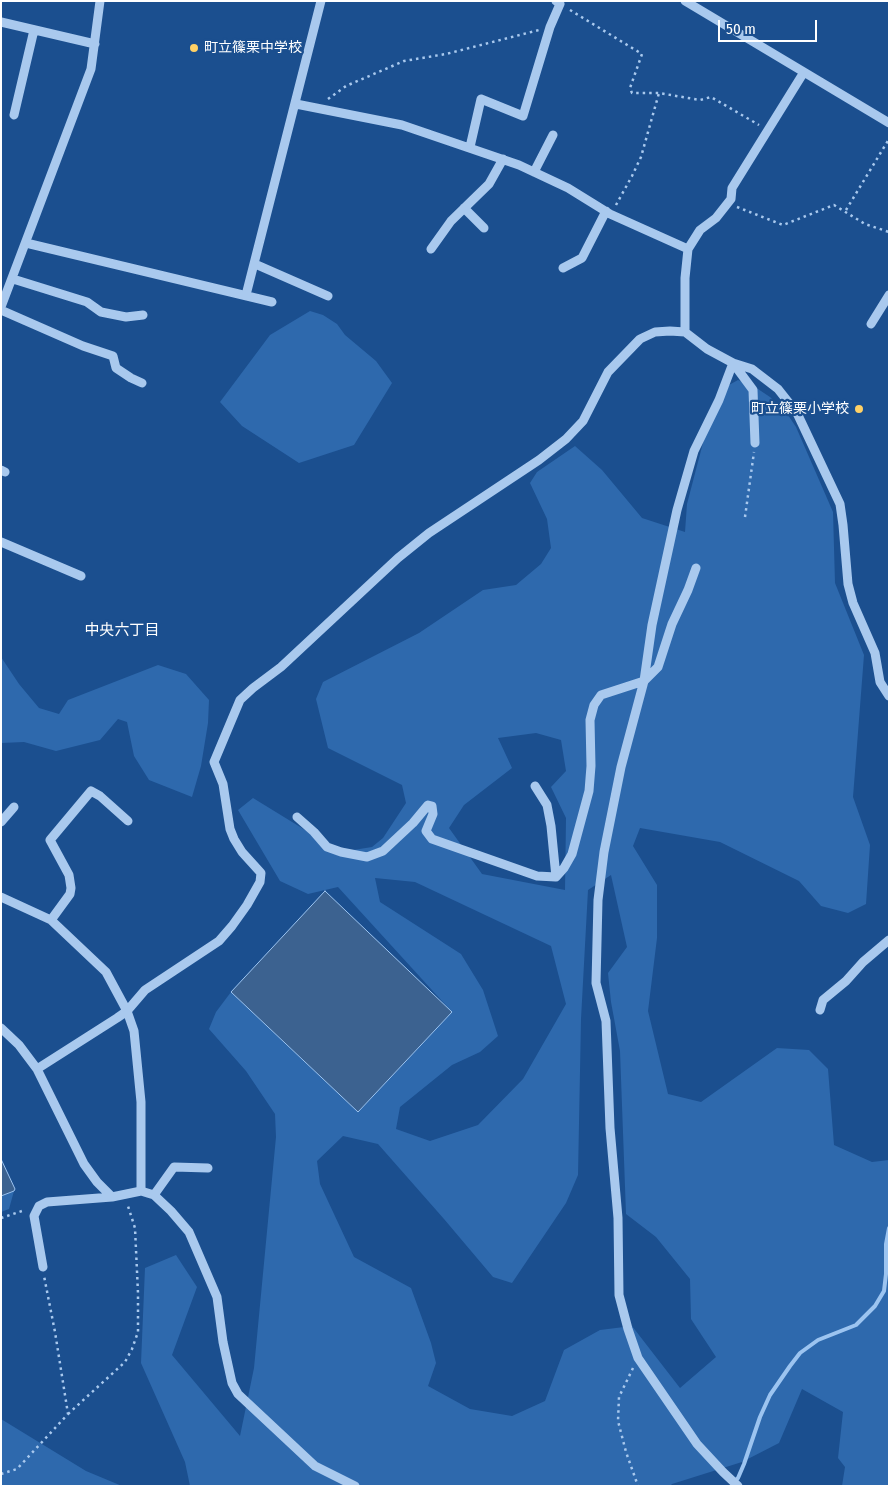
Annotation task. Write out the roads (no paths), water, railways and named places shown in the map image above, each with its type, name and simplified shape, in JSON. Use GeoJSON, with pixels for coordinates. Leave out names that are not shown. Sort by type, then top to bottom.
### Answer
{"type":"FeatureCollection","features":[{"type":"Feature","properties":{"kind":"street"},"geometry":{"type":"LineString","coordinates":[[100,1],[91,69],[1,309],[83,346],[113,356],[116,368],[130,378],[142,383]]}},
{"type":"Feature","properties":{"kind":"street"},"geometry":{"type":"LineString","coordinates":[[246,295],[321,1]]}},
{"type":"Feature","properties":{"kind":"street"},"geometry":{"type":"LineString","coordinates":[[685,1],[889,123]]}},
{"type":"Feature","properties":{"kind":"street"},"geometry":{"type":"LineString","coordinates":[[470,147],[481,99],[523,116],[558,2]]}},
{"type":"Feature","properties":{"kind":"street"},"geometry":{"type":"LineString","coordinates":[[1,22],[95,44]]}},
{"type":"Feature","properties":{"kind":"street"},"geometry":{"type":"LineString","coordinates":[[14,114],[34,30]]}},
{"type":"Feature","properties":{"kind":"street"},"geometry":{"type":"LineString","coordinates":[[685,332],[685,278],[688,249],[700,230],[716,218],[731,199],[732,188],[804,72]]}},
{"type":"Feature","properties":{"kind":"street"},"geometry":{"type":"LineString","coordinates":[[296,104],[402,125],[503,159],[568,188],[608,213],[688,249]]}},
{"type":"Feature","properties":{"kind":"street"},"geometry":{"type":"LineString","coordinates":[[534,172],[553,134]]}},
{"type":"Feature","properties":{"kind":"street"},"geometry":{"type":"LineString","coordinates":[[431,249],[451,221],[489,184],[503,159]]}},
{"type":"Feature","properties":{"kind":"street"},"geometry":{"type":"LineString","coordinates":[[464,208],[484,228]]}},
{"type":"Feature","properties":{"kind":"street"},"geometry":{"type":"LineString","coordinates":[[563,268],[582,258],[608,213]]}},
{"type":"Feature","properties":{"kind":"street"},"geometry":{"type":"LineString","coordinates":[[26,244],[272,302]]}},
{"type":"Feature","properties":{"kind":"street"},"geometry":{"type":"LineString","coordinates":[[254,264],[328,296]]}},
{"type":"Feature","properties":{"kind":"street"},"geometry":{"type":"LineString","coordinates":[[13,279],[87,302],[101,312],[126,317],[143,315]]}},
{"type":"Feature","properties":{"kind":"street"},"geometry":{"type":"LineString","coordinates":[[871,324],[889,295]]}},
{"type":"Feature","properties":{"kind":"street"},"geometry":{"type":"LineString","coordinates":[[37,1069],[127,1011],[145,990],[219,941],[247,904],[260,882],[261,873],[242,852],[230,829],[223,784],[214,762],[240,700],[281,667],[398,558],[429,533],[539,460],[566,439],[583,421],[608,372],[640,339],[655,332],[685,332],[707,349],[733,363],[752,369],[778,389],[797,413],[840,504],[848,584],[853,603],[875,653],[880,682],[889,696]]}},
{"type":"Feature","properties":{"kind":"street"},"geometry":{"type":"LineString","coordinates":[[733,363],[753,390],[756,443]]}},
{"type":"Feature","properties":{"kind":"street"},"geometry":{"type":"LineString","coordinates":[[733,363],[719,400],[694,451],[682,493],[652,625],[644,681],[621,767],[604,852],[598,900],[596,983],[606,1020],[610,1128],[618,1218],[619,1295],[628,1328],[638,1358],[697,1444],[738,1486]]}},
{"type":"Feature","properties":{"kind":"street"},"geometry":{"type":"LineString","coordinates":[[1,542],[81,576]]}},
{"type":"Feature","properties":{"kind":"street"},"geometry":{"type":"LineString","coordinates":[[556,877],[572,854],[589,791],[591,766],[590,720],[594,705],[601,694],[644,681],[658,667],[672,624],[696,568]]}},
{"type":"Feature","properties":{"kind":"street"},"geometry":{"type":"LineString","coordinates":[[535,786],[547,805],[556,877]]}},
{"type":"Feature","properties":{"kind":"street"},"geometry":{"type":"LineString","coordinates":[[51,920],[70,894],[72,888],[69,874],[50,840],[92,791],[128,822]]}},
{"type":"Feature","properties":{"kind":"street"},"geometry":{"type":"LineString","coordinates":[[297,817],[327,846],[341,852],[367,857],[383,851],[413,823],[428,804],[432,806],[433,814],[426,831],[432,839],[537,876],[556,877]]}},
{"type":"Feature","properties":{"kind":"street"},"geometry":{"type":"LineString","coordinates":[[1,822],[14,806]]}},
{"type":"Feature","properties":{"kind":"street"},"geometry":{"type":"LineString","coordinates":[[1,897],[51,920],[106,972],[127,1011],[134,1030],[141,1102],[141,1192]]}},
{"type":"Feature","properties":{"kind":"street"},"geometry":{"type":"LineString","coordinates":[[820,1010],[823,1000],[889,940]]}},
{"type":"Feature","properties":{"kind":"street"},"geometry":{"type":"LineString","coordinates":[[1,1028],[19,1045],[37,1069],[84,1164],[97,1182],[112,1196]]}},
{"type":"Feature","properties":{"kind":"street"},"geometry":{"type":"LineString","coordinates":[[154,1195],[174,1167],[208,1168]]}},
{"type":"Feature","properties":{"kind":"street"},"geometry":{"type":"LineString","coordinates":[[43,1267],[34,1216],[39,1206],[47,1202],[141,1192],[154,1195],[189,1232],[217,1297],[223,1342],[232,1382],[238,1394],[316,1466],[355,1486]]}},
{"type":"Feature","properties":{"kind":"waterway"},"geometry":{"type":"LineString","coordinates":[[734,1482],[738,1478],[744,1464],[760,1417],[770,1395],[800,1353],[818,1340],[856,1325],[875,1306],[884,1291],[886,1244],[889,1228]]}},
{"type":"Feature","properties":{"kind":"place","name":"町立篠栗中学校"},"geometry":{"type":"Point","coordinates":[194,48]}},
{"type":"Feature","properties":{"kind":"place","name":"町立篠栗小学校"},"geometry":{"type":"Point","coordinates":[859,409]}},
{"type":"Feature","properties":{"kind":"district","name":"中央六丁目"},"geometry":{"type":"Point","coordinates":[122,631]}}]}
